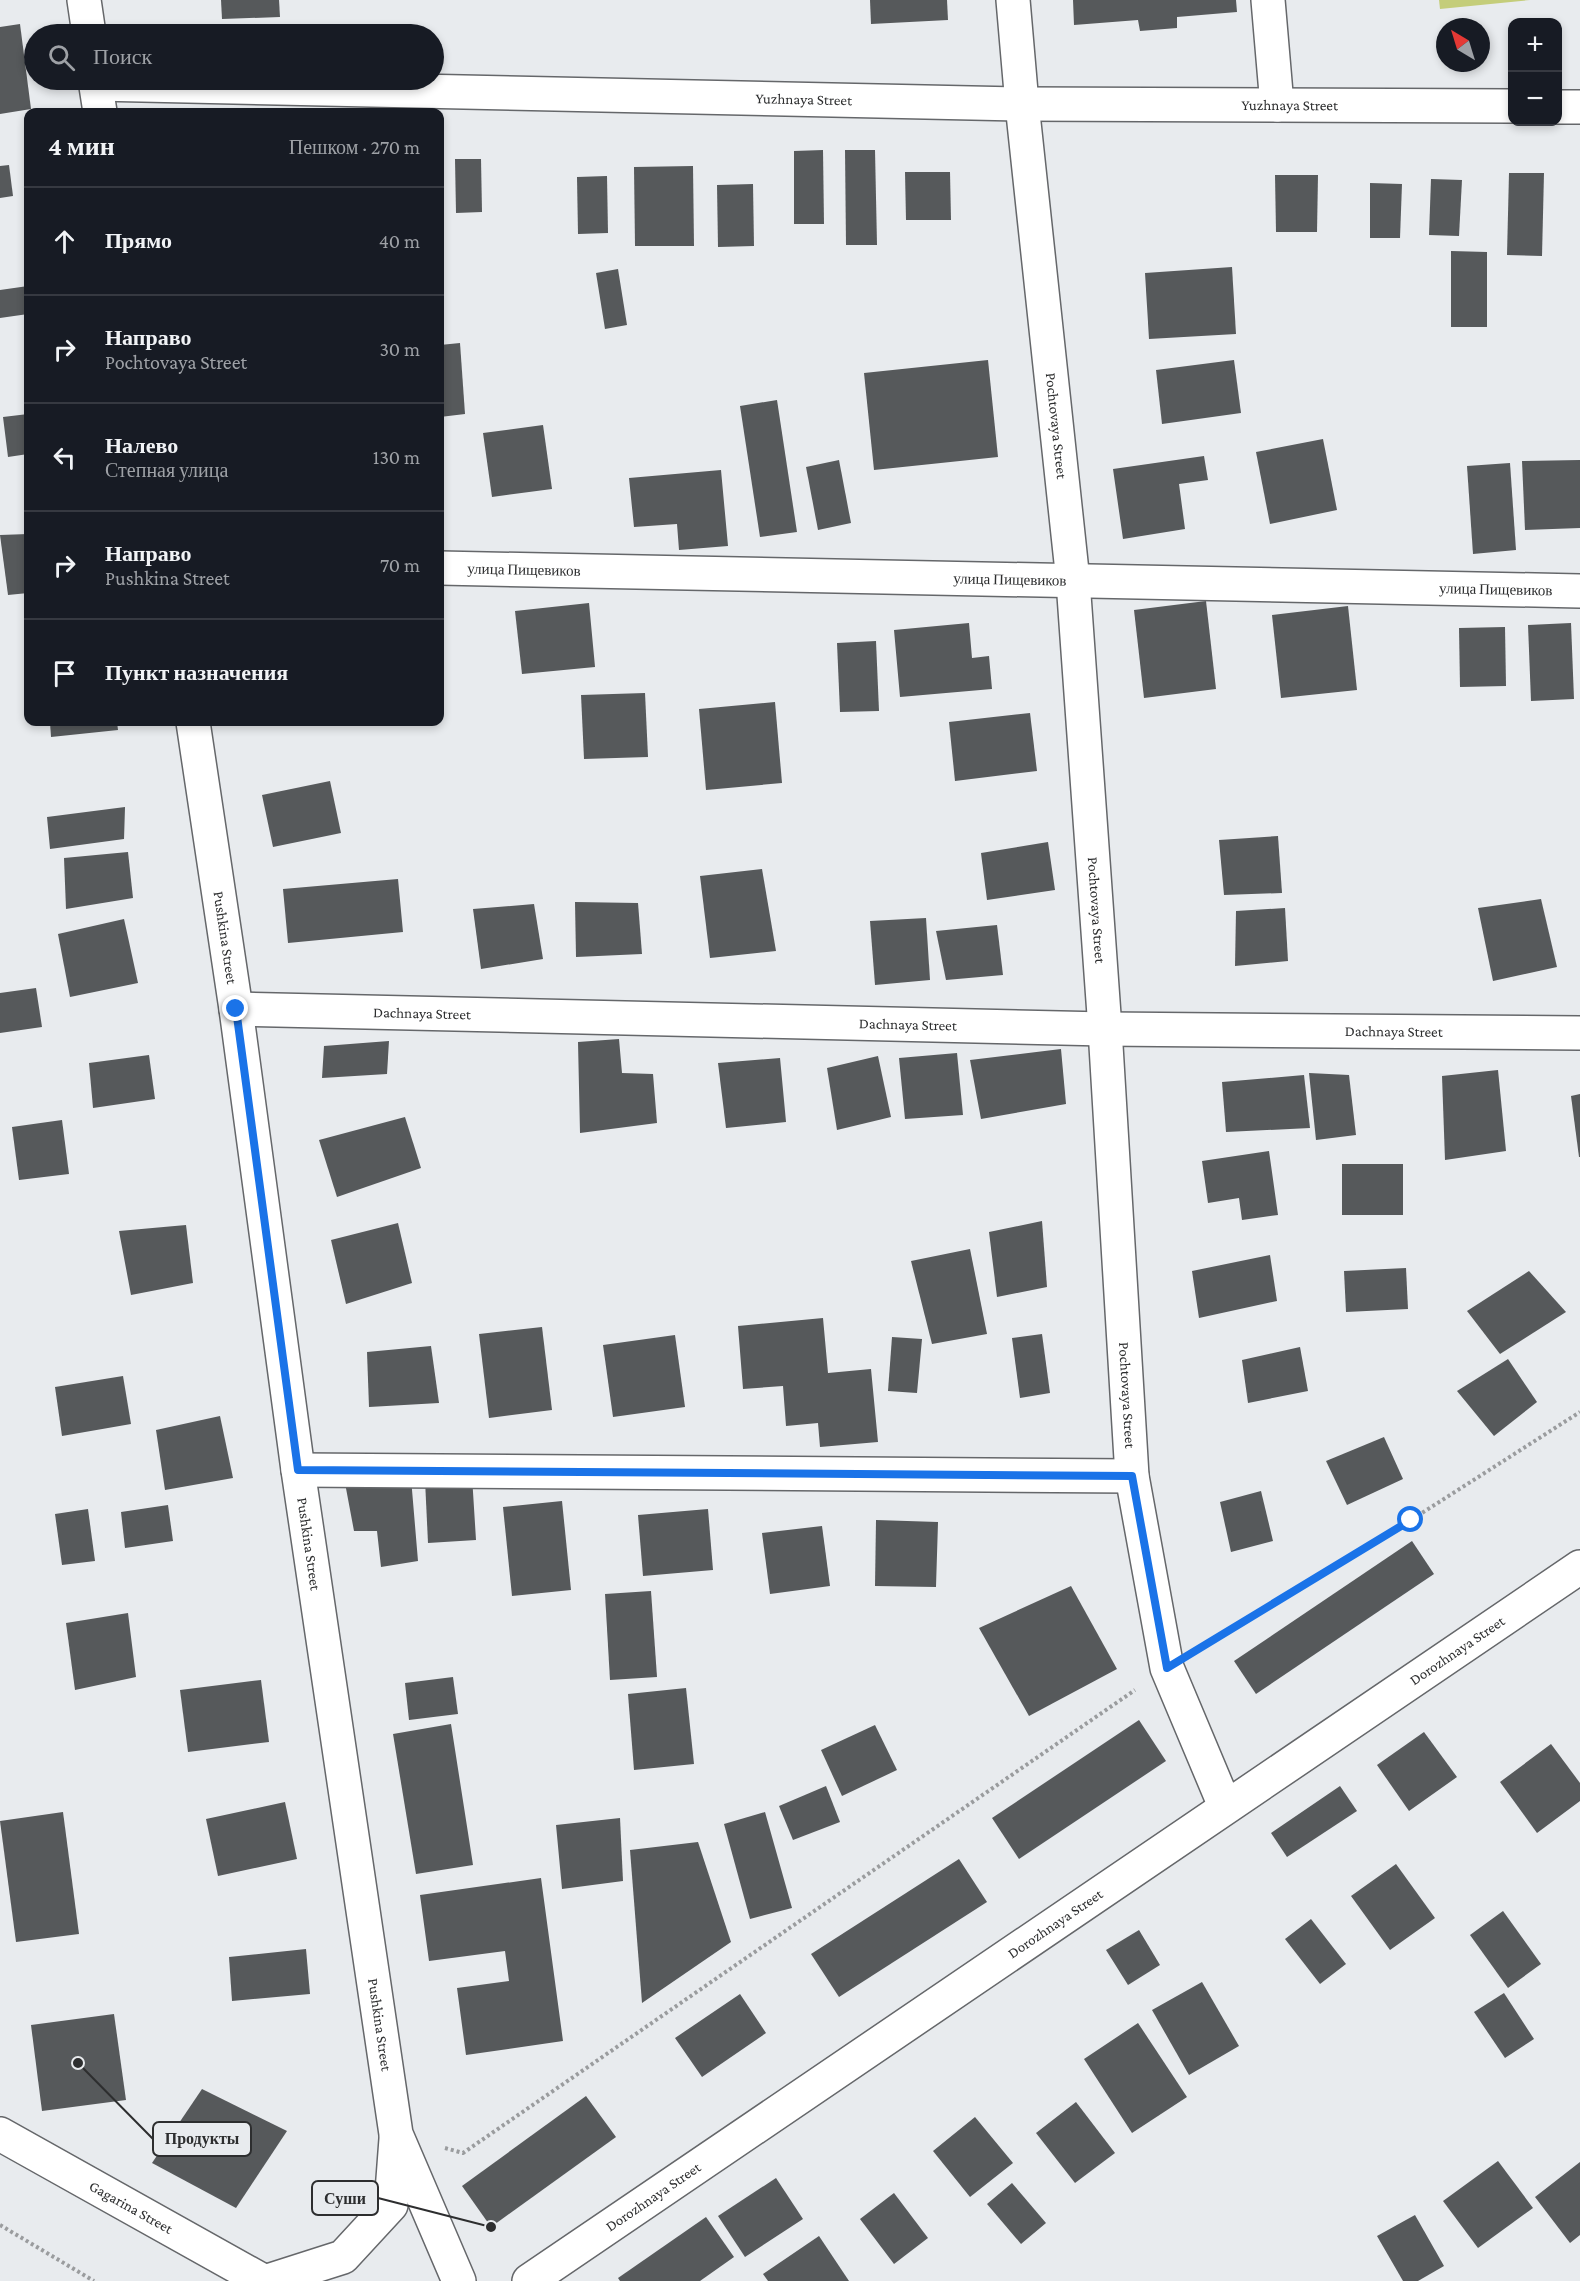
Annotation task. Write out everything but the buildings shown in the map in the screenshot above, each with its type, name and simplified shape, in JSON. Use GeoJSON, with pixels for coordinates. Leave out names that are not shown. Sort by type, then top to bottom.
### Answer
{"type":"FeatureCollection","features":[{"type":"Feature","properties":{"kind":"street"},"geometry":{"type":"LineString","coordinates":[[84,0],[88,24]]}},
{"type":"Feature","properties":{"kind":"street","name":"Pochtovaya Street"},"geometry":{"type":"LineString","coordinates":[[1013,0],[1073,581],[1106,1029],[1132,1476],[1167,1668],[1225,1806]]}},
{"type":"Feature","properties":{"kind":"street"},"geometry":{"type":"LineString","coordinates":[[1268,0],[1277,105]]}},
{"type":"Feature","properties":{"kind":"street","name":"Yuzhnaya Street"},"geometry":{"type":"LineString","coordinates":[[97,92],[1022,104],[1508,106]]}},
{"type":"Feature","properties":{"kind":"street"},"geometry":{"type":"LineString","coordinates":[[1562,107],[1580,107]]}},
{"type":"Feature","properties":{"kind":"street","name":"улица Пищевиков"},"geometry":{"type":"LineString","coordinates":[[444,568],[1580,591]]}},
{"type":"Feature","properties":{"kind":"street","name":"Pushkina Street"},"geometry":{"type":"LineString","coordinates":[[194,726],[236,1009],[298,1470],[396,2134],[459,2281]]}},
{"type":"Feature","properties":{"kind":"street","name":"Dachnaya Street"},"geometry":{"type":"LineString","coordinates":[[236,1009],[1106,1029],[1580,1033]]}},
{"type":"Feature","properties":{"kind":"street"},"geometry":{"type":"LineString","coordinates":[[298,1470],[1132,1476]]}},
{"type":"Feature","properties":{"kind":"street","name":"Dorozhnaya Street"},"geometry":{"type":"LineString","coordinates":[[529,2281],[1580,1567]]}},
{"type":"Feature","properties":{"kind":"street","name":"Gagarina Street"},"geometry":{"type":"LineString","coordinates":[[0,2134],[263,2281]]}},
{"type":"Feature","properties":{"kind":"street"},"geometry":{"type":"LineString","coordinates":[[268,2281],[343,2257],[391,2205],[396,2134]]}},
{"type":"Feature","properties":{"kind":"path"},"geometry":{"type":"LineString","coordinates":[[396,2134],[463,2153],[1167,1668],[1411,1520],[1580,1413]]}},
{"type":"Feature","properties":{"kind":"path"},"geometry":{"type":"LineString","coordinates":[[0,2224],[94,2281]]}},
{"type":"Feature","properties":{"kind":"green space"},"geometry":{"type":"Polygon","coordinates":[[[1439,0],[1530,0],[1440,9],[1439,0]]]}},
{"type":"Feature","properties":{"kind":"place","name":"Продукты"},"geometry":{"type":"Point","coordinates":[78,2063]}},
{"type":"Feature","properties":{"kind":"place","name":"Суши"},"geometry":{"type":"Point","coordinates":[491,2227]}},
{"type":"Feature","properties":{"kind":"route"},"geometry":{"type":"LineString","coordinates":[[236,1009],[298,1470],[1132,1476],[1167,1668],[1411,1520]]}}]}
